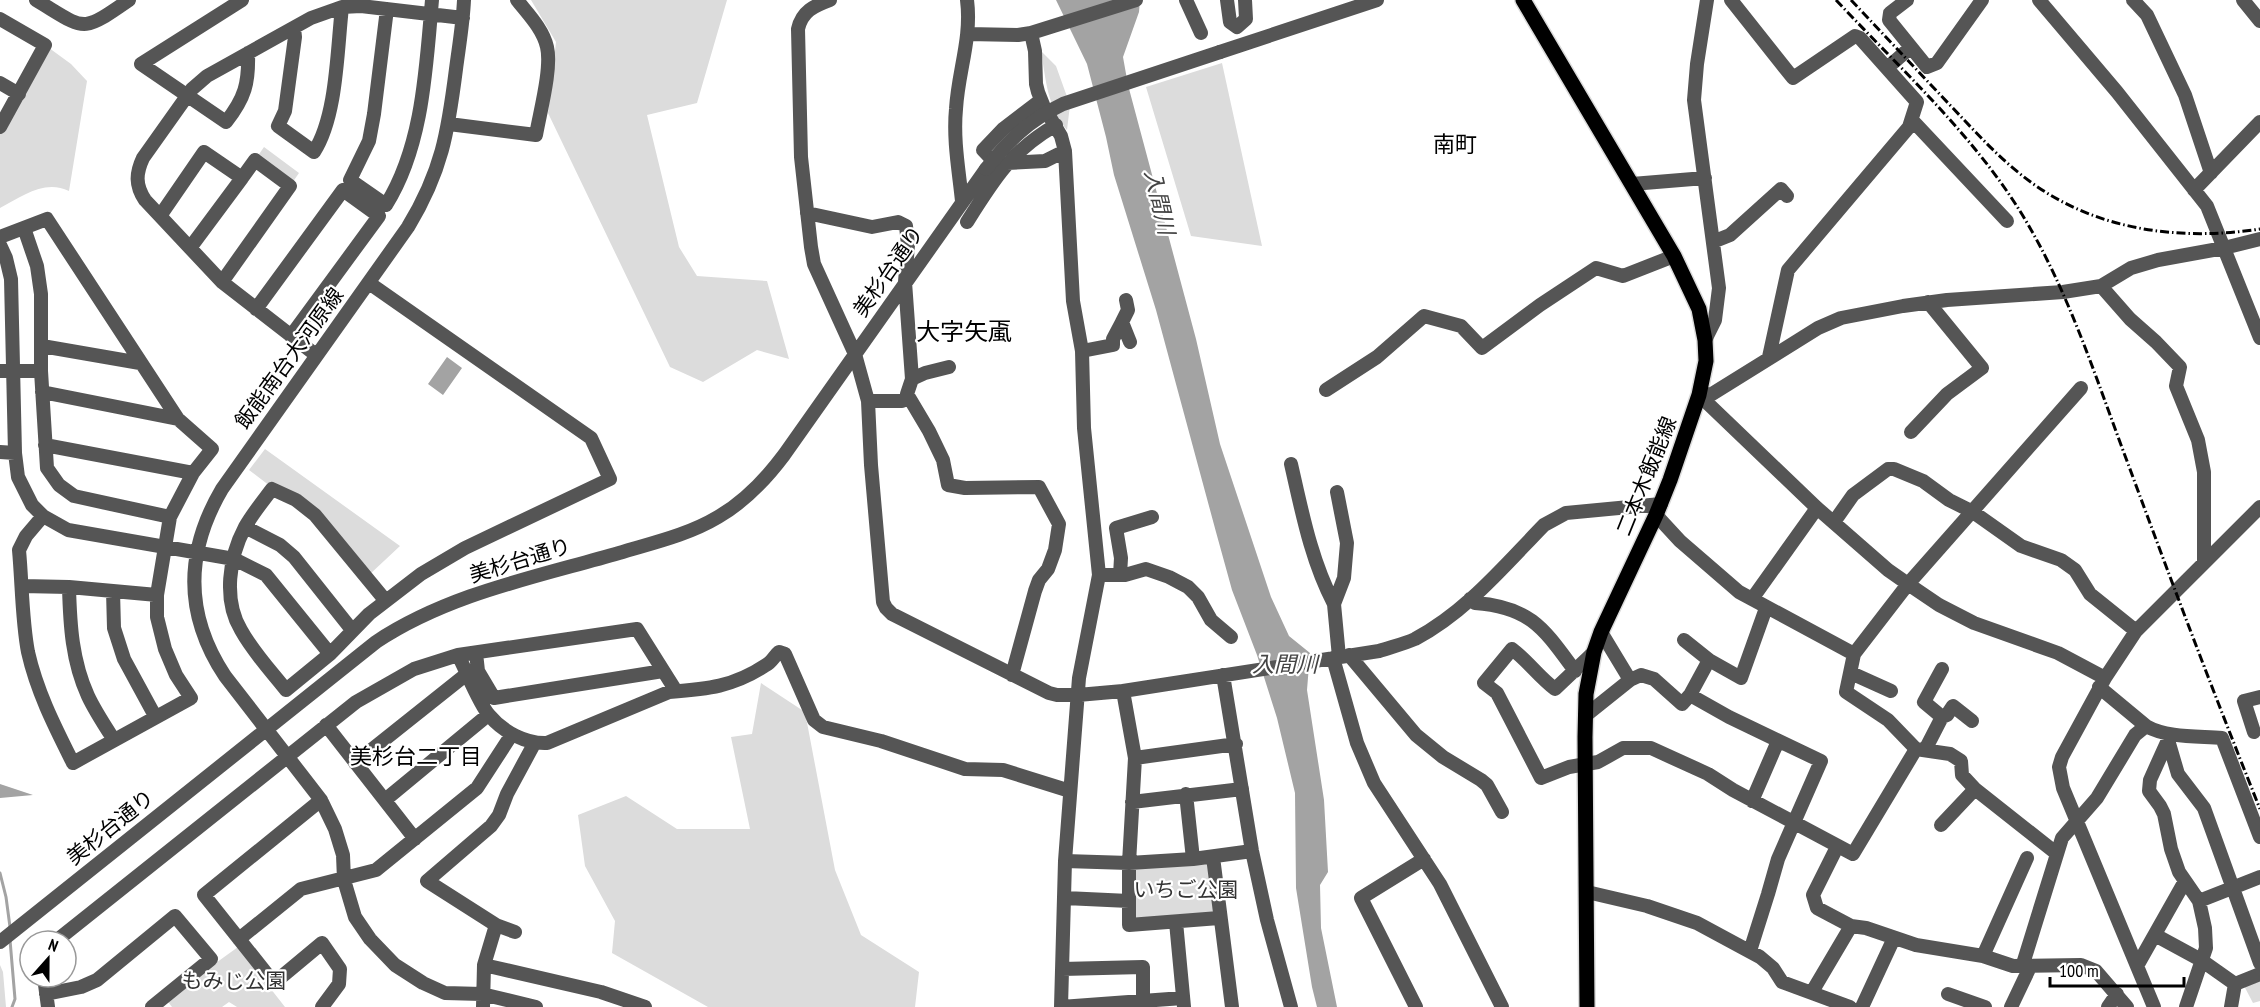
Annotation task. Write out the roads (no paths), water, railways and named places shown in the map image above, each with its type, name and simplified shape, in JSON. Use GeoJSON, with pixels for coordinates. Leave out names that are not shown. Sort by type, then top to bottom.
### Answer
{"type":"FeatureCollection","features":[{"type":"Feature","properties":{"kind":"main road","name":"二本木飯能線"},"geometry":{"type":"LineString","coordinates":[[1523,0],[1674,256],[1699,309],[1705,340],[1706,361],[1699,394],[1659,509],[1601,632],[1594,652],[1586,694],[1587,1007]]}},
{"type":"Feature","properties":{"kind":"street"},"geometry":{"type":"LineString","coordinates":[[36,0],[77,24],[86,26],[97,22],[129,0]]}},
{"type":"Feature","properties":{"kind":"street"},"geometry":{"type":"LineString","coordinates":[[242,0],[141,64],[226,122],[246,91],[248,53]]}},
{"type":"Feature","properties":{"kind":"street","name":"飯能南台大河原線"},"geometry":{"type":"LineString","coordinates":[[464,0],[449,124],[440,162],[421,204],[369,283],[222,489],[205,521],[196,552],[194,569],[196,609],[205,639],[225,676],[321,800],[338,838],[344,880],[355,917],[370,939],[395,965],[423,983],[445,993],[482,1001],[536,1007]]}},
{"type":"Feature","properties":{"kind":"street"},"geometry":{"type":"LineString","coordinates":[[449,124],[536,135],[548,60],[547,47],[539,29],[517,0]]}},
{"type":"Feature","properties":{"kind":"street"},"geometry":{"type":"LineString","coordinates":[[830,0],[808,9],[799,22],[801,157],[814,264],[855,354],[868,401],[883,602],[892,614],[1049,693],[1078,695],[1124,691],[1379,651],[1413,639],[1451,616],[1544,525],[1555,518],[1566,513],[1659,509],[1680,541],[1739,592],[1854,654]]}},
{"type":"Feature","properties":{"kind":"street"},"geometry":{"type":"LineString","coordinates":[[962,201],[955,124],[968,34],[967,0]]}},
{"type":"Feature","properties":{"kind":"street"},"geometry":{"type":"LineString","coordinates":[[968,34],[1031,33],[1136,0]]}},
{"type":"Feature","properties":{"kind":"street"},"geometry":{"type":"LineString","coordinates":[[1186,0],[1202,33]]}},
{"type":"Feature","properties":{"kind":"street"},"geometry":{"type":"LineString","coordinates":[[1227,0],[1230,22],[1237,27],[1245,19],[1245,0]]}},
{"type":"Feature","properties":{"kind":"street","name":"美杉台通り"},"geometry":{"type":"LineString","coordinates":[[0,942],[376,642],[421,615],[458,601],[691,530],[718,517],[748,495],[773,469],[986,169],[1023,128],[1041,115],[1063,104],[1377,0]]}},
{"type":"Feature","properties":{"kind":"street"},"geometry":{"type":"LineString","coordinates":[[1705,340],[1715,320],[1719,288],[1715,241],[1694,100],[1707,0]]}},
{"type":"Feature","properties":{"kind":"street"},"geometry":{"type":"LineString","coordinates":[[1731,0],[1793,78],[1855,36],[1860,38],[1917,102],[1909,127],[1788,270],[1769,357]]}},
{"type":"Feature","properties":{"kind":"street"},"geometry":{"type":"LineString","coordinates":[[1907,0],[1890,13],[1888,21],[1927,67],[1937,63],[1982,0]]}},
{"type":"Feature","properties":{"kind":"street"},"geometry":{"type":"LineString","coordinates":[[2039,0],[2118,93],[2207,206],[2260,338]]}},
{"type":"Feature","properties":{"kind":"street"},"geometry":{"type":"LineString","coordinates":[[2133,0],[2148,15],[2185,95],[2211,173]]}},
{"type":"Feature","properties":{"kind":"street"},"geometry":{"type":"LineString","coordinates":[[2243,0],[2260,21]]}},
{"type":"Feature","properties":{"kind":"street"},"geometry":{"type":"LineString","coordinates":[[316,355],[222,282],[145,200],[138,188],[138,168],[187,96],[207,76],[319,15],[342,7],[369,3],[387,9],[431,7],[463,18]]}},
{"type":"Feature","properties":{"kind":"street"},"geometry":{"type":"LineString","coordinates":[[294,28],[295,37],[285,111],[278,126],[314,152],[324,133],[331,107],[342,7]]}},
{"type":"Feature","properties":{"kind":"street"},"geometry":{"type":"LineString","coordinates":[[387,9],[369,141],[350,180],[386,205],[405,167],[415,138],[431,7]]}},
{"type":"Feature","properties":{"kind":"street"},"geometry":{"type":"LineString","coordinates":[[0,19],[45,45],[0,127]]}},
{"type":"Feature","properties":{"kind":"street"},"geometry":{"type":"LineString","coordinates":[[1031,33],[1035,51],[1036,84],[1041,100],[1056,125],[1065,151],[1073,302],[1082,351],[1084,428],[1092,528],[1099,562],[1099,575],[1078,695],[1065,861],[1061,1007],[1143,1001],[1184,1002],[1176,922]]}},
{"type":"Feature","properties":{"kind":"street"},"geometry":{"type":"LineString","coordinates":[[1887,68],[1910,48]]}},
{"type":"Feature","properties":{"kind":"street"},"geometry":{"type":"LineString","coordinates":[[0,83],[19,94]]}},
{"type":"Feature","properties":{"kind":"street"},"geometry":{"type":"LineString","coordinates":[[1041,100],[1003,129],[983,150],[1004,166],[1045,161],[1065,151]]}},
{"type":"Feature","properties":{"kind":"street"},"geometry":{"type":"LineString","coordinates":[[1912,120],[2007,221]]}},
{"type":"Feature","properties":{"kind":"street"},"geometry":{"type":"LineString","coordinates":[[2194,190],[2260,122]]}},
{"type":"Feature","properties":{"kind":"street"},"geometry":{"type":"LineString","coordinates":[[967,222],[1004,166],[1023,146],[1056,125]]}},
{"type":"Feature","properties":{"kind":"street"},"geometry":{"type":"LineString","coordinates":[[160,216],[204,152],[242,178]]}},
{"type":"Feature","properties":{"kind":"street"},"geometry":{"type":"LineString","coordinates":[[190,248],[255,160],[290,186],[222,282]]}},
{"type":"Feature","properties":{"kind":"street"},"geometry":{"type":"LineString","coordinates":[[1632,184],[1706,178]]}},
{"type":"Feature","properties":{"kind":"street"},"geometry":{"type":"LineString","coordinates":[[1715,241],[1730,235],[1781,189],[1787,196]]}},
{"type":"Feature","properties":{"kind":"street"},"geometry":{"type":"LineString","coordinates":[[256,309],[343,190],[379,216],[291,336]]}},
{"type":"Feature","properties":{"kind":"street"},"geometry":{"type":"LineString","coordinates":[[807,213],[872,227],[898,222],[906,226],[908,245],[905,282],[912,379],[907,394],[920,414],[943,460],[948,485],[965,488],[1039,487],[1059,524],[1055,550],[1048,569],[1039,580],[1035,591],[1012,675]]}},
{"type":"Feature","properties":{"kind":"street"},"geometry":{"type":"LineString","coordinates":[[0,237],[47,219],[178,419],[212,449],[193,473],[170,517],[157,595],[157,617],[165,649],[176,675],[191,698],[74,763],[52,721],[37,685],[28,649],[19,550],[26,536],[43,516]]}},
{"type":"Feature","properties":{"kind":"street"},"geometry":{"type":"LineString","coordinates":[[24,228],[37,266],[41,294],[41,371],[47,468],[59,485],[74,496],[170,517]]}},
{"type":"Feature","properties":{"kind":"street"},"geometry":{"type":"LineString","coordinates":[[1699,394],[1712,394],[1818,328],[1841,318],[1929,302],[2063,292],[2101,286],[2131,268],[2158,260],[2260,239]]}},
{"type":"Feature","properties":{"kind":"street"},"geometry":{"type":"LineString","coordinates":[[0,245],[11,279],[6,371],[15,453],[18,477],[32,505],[43,516],[69,530],[234,559],[266,575],[330,654]]}},
{"type":"Feature","properties":{"kind":"street"},"geometry":{"type":"LineString","coordinates":[[1326,390],[1377,357],[1424,316],[1461,326],[1482,348],[1540,305],[1596,268],[1623,276],[1674,256]]}},
{"type":"Feature","properties":{"kind":"street"},"geometry":{"type":"LineString","coordinates":[[369,283],[591,438],[610,479],[443,559],[385,600],[330,654],[286,690],[240,629],[232,609],[230,585],[234,559],[245,527],[272,489],[296,500],[315,515],[385,600]]}},
{"type":"Feature","properties":{"kind":"street"},"geometry":{"type":"LineString","coordinates":[[2101,286],[2130,319],[2180,367],[2176,386],[2198,440],[2204,472],[2204,563]]}},
{"type":"Feature","properties":{"kind":"street"},"geometry":{"type":"LineString","coordinates":[[1082,351],[1113,345],[1113,339],[1128,310],[1126,300]]}},
{"type":"Feature","properties":{"kind":"street"},"geometry":{"type":"LineString","coordinates":[[1911,432],[1947,394],[1982,368],[1929,302]]}},
{"type":"Feature","properties":{"kind":"street"},"geometry":{"type":"LineString","coordinates":[[1122,322],[1130,342]]}},
{"type":"Feature","properties":{"kind":"street"},"geometry":{"type":"LineString","coordinates":[[42,346],[140,363]]}},
{"type":"Feature","properties":{"kind":"street"},"geometry":{"type":"LineString","coordinates":[[912,379],[949,367]]}},
{"type":"Feature","properties":{"kind":"street"},"geometry":{"type":"LineString","coordinates":[[6,371],[41,371]]}},
{"type":"Feature","properties":{"kind":"street"},"geometry":{"type":"LineString","coordinates":[[2056,853],[1975,789],[1962,775],[1961,761],[1950,754],[1920,750],[1888,720],[1846,692],[1854,654],[1908,584],[2081,388]]}},
{"type":"Feature","properties":{"kind":"street"},"geometry":{"type":"LineString","coordinates":[[42,392],[178,419]]}},
{"type":"Feature","properties":{"kind":"street"},"geometry":{"type":"LineString","coordinates":[[1699,394],[1817,507],[1888,570],[1939,605],[1974,623],[2058,653],[2102,682],[2146,726],[2153,730],[2169,737],[2222,738],[2260,837]]}},
{"type":"Feature","properties":{"kind":"street"},"geometry":{"type":"LineString","coordinates":[[868,401],[902,401],[908,398]]}},
{"type":"Feature","properties":{"kind":"street"},"geometry":{"type":"LineString","coordinates":[[45,445],[193,473]]}},
{"type":"Feature","properties":{"kind":"street"},"geometry":{"type":"LineString","coordinates":[[0,452],[15,453]]}},
{"type":"Feature","properties":{"kind":"street"},"geometry":{"type":"LineString","coordinates":[[1291,464],[1310,548],[1334,604],[1337,657],[1357,743],[1374,783],[1424,859],[1455,912],[1502,1007]]}},
{"type":"Feature","properties":{"kind":"street"},"geometry":{"type":"LineString","coordinates":[[1834,522],[1853,495],[1890,468],[1923,481],[1949,500],[1973,512],[2021,546],[2046,553],[2075,570],[2090,594],[2136,631]]}},
{"type":"Feature","properties":{"kind":"street"},"geometry":{"type":"LineString","coordinates":[[1334,604],[1344,578],[1347,543],[1337,492]]}},
{"type":"Feature","properties":{"kind":"street"},"geometry":{"type":"LineString","coordinates":[[1752,600],[1817,507]]}},
{"type":"Feature","properties":{"kind":"street"},"geometry":{"type":"LineString","coordinates":[[2154,1007],[2063,788],[2059,767],[2062,757],[2102,682],[2136,631],[2260,507]]}},
{"type":"Feature","properties":{"kind":"street"},"geometry":{"type":"LineString","coordinates":[[1120,575],[1121,558],[1116,528],[1152,517]]}},
{"type":"Feature","properties":{"kind":"street"},"geometry":{"type":"LineString","coordinates":[[245,527],[264,535],[294,557],[352,630]]}},
{"type":"Feature","properties":{"kind":"street"},"geometry":{"type":"LineString","coordinates":[[1099,575],[1120,575],[1146,569],[1169,577],[1188,587],[1198,597],[1211,620],[1231,637]]}},
{"type":"Feature","properties":{"kind":"street"},"geometry":{"type":"LineString","coordinates":[[22,586],[69,587],[157,595]]}},
{"type":"Feature","properties":{"kind":"street"},"geometry":{"type":"LineString","coordinates":[[69,587],[70,632],[77,665],[88,696],[114,740]]}},
{"type":"Feature","properties":{"kind":"street"},"geometry":{"type":"LineString","coordinates":[[113,591],[114,628],[124,659],[155,716]]}},
{"type":"Feature","properties":{"kind":"street"},"geometry":{"type":"LineString","coordinates":[[1470,599],[1475,603],[1509,608],[1536,622],[1575,670]]}},
{"type":"Feature","properties":{"kind":"street"},"geometry":{"type":"LineString","coordinates":[[1684,640],[1709,660],[1742,678],[1766,608]]}},
{"type":"Feature","properties":{"kind":"street"},"geometry":{"type":"LineString","coordinates":[[71,929],[326,725],[368,694],[414,669],[458,655],[637,629],[676,692]]}},
{"type":"Feature","properties":{"kind":"street"},"geometry":{"type":"LineString","coordinates":[[1601,632],[1630,680]]}},
{"type":"Feature","properties":{"kind":"street"},"geometry":{"type":"LineString","coordinates":[[1594,652],[1555,689],[1512,649],[1484,682],[1497,693],[1541,778],[1569,767],[1598,762],[1623,748],[1651,748],[1707,774],[1752,801],[1853,854],[1942,717],[1947,716],[1953,706],[1972,721]]}},
{"type":"Feature","properties":{"kind":"street"},"geometry":{"type":"LineString","coordinates":[[476,652],[478,670],[494,698],[663,671]]}},
{"type":"Feature","properties":{"kind":"street"},"geometry":{"type":"LineString","coordinates":[[458,655],[488,715],[512,734],[534,744],[547,743],[669,692],[690,692],[730,684],[769,664],[774,655],[779,652],[785,654],[814,720],[823,727],[881,741],[965,769],[1003,770],[1070,790]]}},
{"type":"Feature","properties":{"kind":"street"},"geometry":{"type":"LineString","coordinates":[[1337,657],[1416,735],[1443,757],[1487,785],[1502,812]]}},
{"type":"Feature","properties":{"kind":"street"},"geometry":{"type":"LineString","coordinates":[[1585,716],[1630,680],[1641,675],[1654,679],[1682,704],[1690,695],[1709,660]]}},
{"type":"Feature","properties":{"kind":"street"},"geometry":{"type":"LineString","coordinates":[[1942,669],[1923,702],[1942,717]]}},
{"type":"Feature","properties":{"kind":"street"},"geometry":{"type":"LineString","coordinates":[[356,763],[468,673]]}},
{"type":"Feature","properties":{"kind":"street"},"geometry":{"type":"LineString","coordinates":[[1851,673],[1891,691]]}},
{"type":"Feature","properties":{"kind":"street"},"geometry":{"type":"LineString","coordinates":[[1223,675],[1252,851],[1267,920],[1291,1007]]}},
{"type":"Feature","properties":{"kind":"street"},"geometry":{"type":"LineString","coordinates":[[1124,691],[1134,758],[1129,900],[1125,925],[1220,918]]}},
{"type":"Feature","properties":{"kind":"street"},"geometry":{"type":"LineString","coordinates":[[1690,695],[1729,717],[1821,761],[1778,859],[1750,951]]}},
{"type":"Feature","properties":{"kind":"street"},"geometry":{"type":"LineString","coordinates":[[2252,733],[2244,701],[2260,697]]}},
{"type":"Feature","properties":{"kind":"street"},"geometry":{"type":"LineString","coordinates":[[385,800],[488,715]]}},
{"type":"Feature","properties":{"kind":"street"},"geometry":{"type":"LineString","coordinates":[[326,725],[415,838]]}},
{"type":"Feature","properties":{"kind":"street"},"geometry":{"type":"LineString","coordinates":[[2012,1007],[2026,967],[2062,838],[2097,798],[2135,735],[2146,726]]}},
{"type":"Feature","properties":{"kind":"street"},"geometry":{"type":"LineString","coordinates":[[239,939],[301,889],[316,884],[344,880],[376,870],[477,788],[512,734]]}},
{"type":"Feature","properties":{"kind":"street"},"geometry":{"type":"LineString","coordinates":[[2169,737],[2150,780],[2149,791],[2164,814],[2171,849],[2179,872],[2199,901],[2205,928],[2206,948],[2186,1007]]}},
{"type":"Feature","properties":{"kind":"street"},"geometry":{"type":"LineString","coordinates":[[2169,737],[2178,774],[2204,808],[2260,963]]}},
{"type":"Feature","properties":{"kind":"street"},"geometry":{"type":"LineString","coordinates":[[1752,801],[1778,741]]}},
{"type":"Feature","properties":{"kind":"street"},"geometry":{"type":"LineString","coordinates":[[515,932],[496,925],[427,881],[491,826],[499,815],[534,744]]}},
{"type":"Feature","properties":{"kind":"street"},"geometry":{"type":"LineString","coordinates":[[1134,758],[1236,744]]}},
{"type":"Feature","properties":{"kind":"street"},"geometry":{"type":"LineString","coordinates":[[1132,802],[1242,789]]}},
{"type":"Feature","properties":{"kind":"street"},"geometry":{"type":"LineString","coordinates":[[1941,825],[1975,789]]}},
{"type":"Feature","properties":{"kind":"street"},"geometry":{"type":"LineString","coordinates":[[1186,794],[1193,859]]}},
{"type":"Feature","properties":{"kind":"street"},"geometry":{"type":"LineString","coordinates":[[321,800],[204,895],[274,983],[322,943],[340,969],[339,984],[322,1007]]}},
{"type":"Feature","properties":{"kind":"street"},"geometry":{"type":"LineString","coordinates":[[1837,847],[1813,895],[1817,908],[1851,926],[1866,928],[1916,945],[1983,956],[2013,966],[2081,965],[2096,970],[2127,1007]]}},
{"type":"Feature","properties":{"kind":"street"},"geometry":{"type":"LineString","coordinates":[[1065,861],[1130,863],[1193,859],[1252,851]]}},
{"type":"Feature","properties":{"kind":"street"},"geometry":{"type":"LineString","coordinates":[[1213,856],[1232,1007]]}},
{"type":"Feature","properties":{"kind":"street"},"geometry":{"type":"LineString","coordinates":[[1983,956],[2027,858]]}},
{"type":"Feature","properties":{"kind":"street"},"geometry":{"type":"LineString","coordinates":[[1416,1007],[1361,898],[1424,859]]}},
{"type":"Feature","properties":{"kind":"street"},"geometry":{"type":"LineString","coordinates":[[2199,901],[2260,877]]}},
{"type":"Feature","properties":{"kind":"street"},"geometry":{"type":"LineString","coordinates":[[2137,966],[2185,881]]}},
{"type":"Feature","properties":{"kind":"street"},"geometry":{"type":"LineString","coordinates":[[1587,892],[1672,914],[1717,933],[1766,962],[1782,982],[1850,1007]]}},
{"type":"Feature","properties":{"kind":"street"},"geometry":{"type":"LineString","coordinates":[[1065,898],[1129,900]]}},
{"type":"Feature","properties":{"kind":"street"},"geometry":{"type":"LineString","coordinates":[[47,1001],[97,980],[175,916],[211,959],[152,1007]]}},
{"type":"Feature","properties":{"kind":"street"},"geometry":{"type":"LineString","coordinates":[[482,1001],[484,965],[496,925]]}},
{"type":"Feature","properties":{"kind":"street"},"geometry":{"type":"LineString","coordinates":[[1812,992],[1851,926]]}},
{"type":"Feature","properties":{"kind":"street"},"geometry":{"type":"LineString","coordinates":[[2154,935],[2201,960],[2235,984]]}},
{"type":"Feature","properties":{"kind":"street"},"geometry":{"type":"LineString","coordinates":[[1862,1007],[1894,938]]}},
{"type":"Feature","properties":{"kind":"street"},"geometry":{"type":"LineString","coordinates":[[484,965],[601,992],[645,1007]]}},
{"type":"Feature","properties":{"kind":"street"},"geometry":{"type":"LineString","coordinates":[[1062,969],[1143,967],[1143,1001]]}},
{"type":"Feature","properties":{"kind":"street"},"geometry":{"type":"LineString","coordinates":[[2235,984],[2260,974]]}},
{"type":"Feature","properties":{"kind":"street"},"geometry":{"type":"LineString","coordinates":[[2231,1007],[2235,984]]}},
{"type":"Feature","properties":{"kind":"street"},"geometry":{"type":"LineString","coordinates":[[1948,994],[1985,1007]]}},
{"type":"Feature","properties":{"kind":"street"},"geometry":{"type":"LineString","coordinates":[[2108,1007],[2117,994]]}},
{"type":"Feature","properties":{"kind":"water","name":"入間川"},"geometry":{"type":"Polygon","coordinates":[[[1056,0],[1140,0],[1139,12],[1123,57],[1128,85],[1196,339],[1220,444],[1271,597],[1289,636],[1310,653],[1307,690],[1324,800],[1328,872],[1320,885],[1321,928],[1337,1007],[1317,1007],[1312,987],[1296,888],[1295,793],[1277,718],[1257,655],[1232,590],[1156,310],[1114,175],[1087,64],[1056,0]]]}},
{"type":"Feature","properties":{"kind":"water"},"geometry":{"type":"Polygon","coordinates":[[[447,357],[462,368],[443,395],[428,384],[447,357]]]}},
{"type":"Feature","properties":{"kind":"water"},"geometry":{"type":"Polygon","coordinates":[[[0,784],[33,795],[0,798],[0,784]]]}},
{"type":"Feature","properties":{"kind":"waterway"},"geometry":{"type":"LineString","coordinates":[[0,873],[10,927]]}},
{"type":"Feature","properties":{"kind":"waterway"},"geometry":{"type":"LineString","coordinates":[[10,940],[15,999],[12,1007]]}},
{"type":"Feature","properties":{"kind":"railway"},"geometry":{"type":"LineString","coordinates":[[1836,0],[1966,138],[2004,187],[2043,251],[2088,355],[2260,809]]}},
{"type":"Feature","properties":{"kind":"railway"},"geometry":{"type":"LineString","coordinates":[[1851,0],[1991,148],[2045,192],[2103,219],[2133,227],[2196,234],[2260,229]]}},
{"type":"Feature","properties":{"kind":"district","name":"南町"},"geometry":{"type":"Point","coordinates":[1455,144]}},
{"type":"Feature","properties":{"kind":"district","name":"大字矢颪"},"geometry":{"type":"Point","coordinates":[964,331]}},
{"type":"Feature","properties":{"kind":"district","name":"美杉台二丁目"},"geometry":{"type":"Point","coordinates":[416,756]}},
{"type":"Feature","properties":{"kind":"park label","name":"いちご公園"},"geometry":{"type":"Point","coordinates":[1186,889]}},
{"type":"Feature","properties":{"kind":"park label","name":"もみじ公園"},"geometry":{"type":"Point","coordinates":[234,980]}}]}
